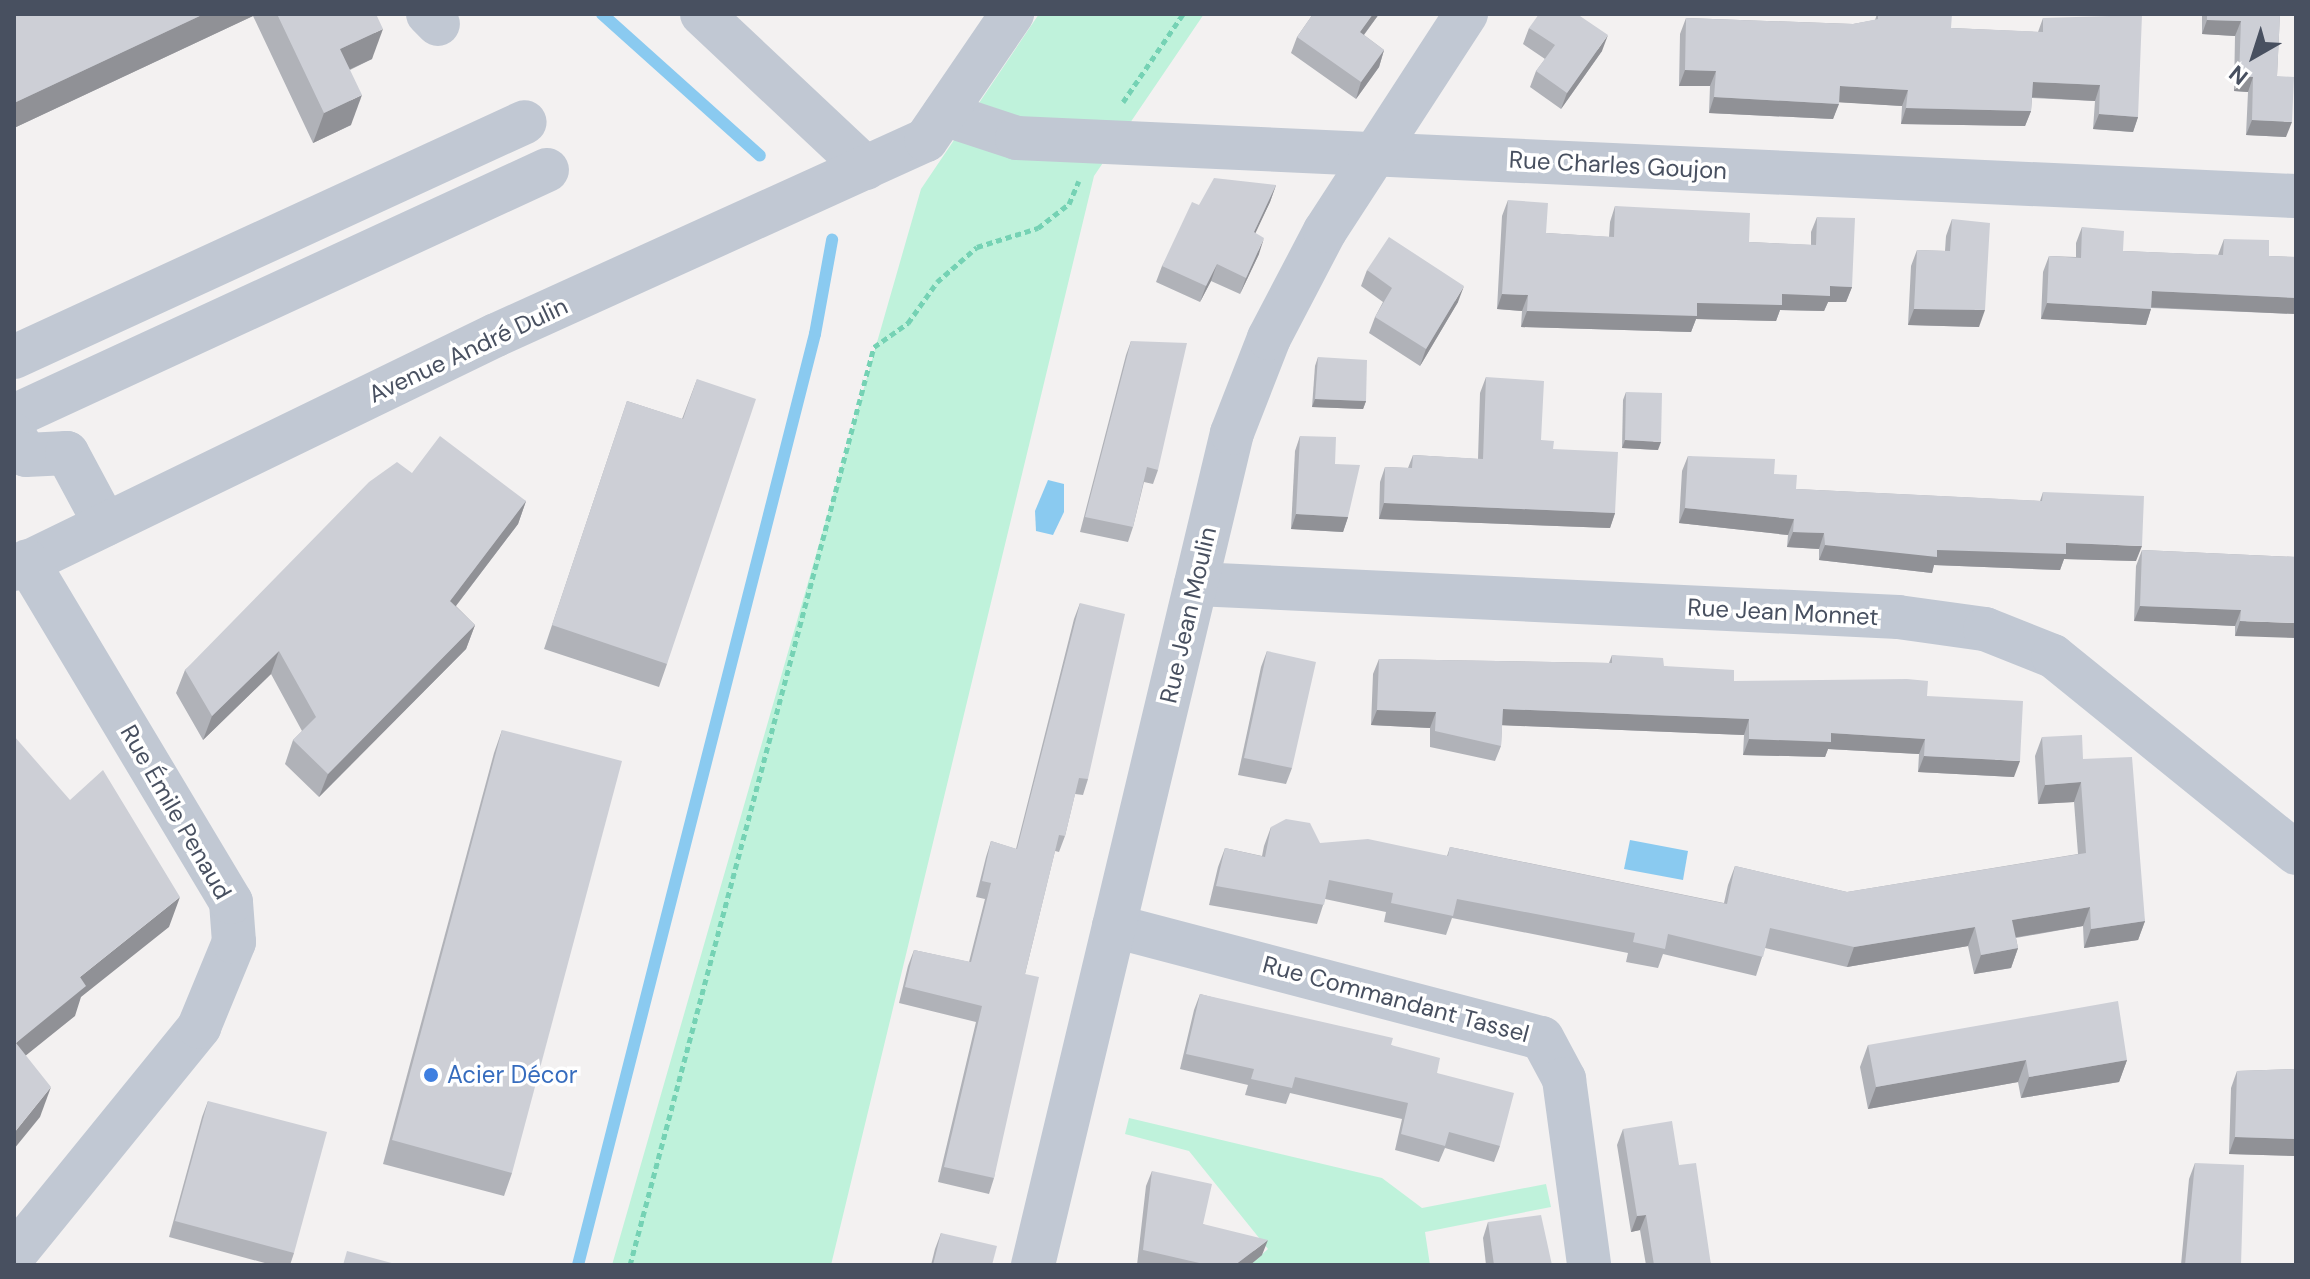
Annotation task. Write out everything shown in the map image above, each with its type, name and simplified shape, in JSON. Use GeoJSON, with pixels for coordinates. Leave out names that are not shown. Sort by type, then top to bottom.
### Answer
{"type":"FeatureCollection","features":[{"type":"Feature","properties":{"kind":"street"},"geometry":{"type":"LineString","coordinates":[[702,14],[866,168]]}},
{"type":"Feature","properties":{"kind":"street"},"geometry":{"type":"LineString","coordinates":[[935,127],[1012,14]]}},
{"type":"Feature","properties":{"kind":"street","name":"Rue Jean Moulin"},"geometry":{"type":"LineString","coordinates":[[1033,1265],[1232,433],[1269,338],[1374,153],[1466,14]]}},
{"type":"Feature","properties":{"kind":"street"},"geometry":{"type":"LineString","coordinates":[[14,357],[525,122]]}},
{"type":"Feature","properties":{"kind":"street","name":"Avenue André Dulin"},"geometry":{"type":"LineString","coordinates":[[21,565],[764,213],[866,168],[935,127]]}},
{"type":"Feature","properties":{"kind":"street","name":"Rue Charles Goujon"},"geometry":{"type":"LineString","coordinates":[[935,127],[1017,138],[2296,196]]}},
{"type":"Feature","properties":{"kind":"street"},"geometry":{"type":"LineString","coordinates":[[14,416],[547,170]]}},
{"type":"Feature","properties":{"kind":"street"},"geometry":{"type":"LineString","coordinates":[[14,435],[26,455],[67,453],[105,524]]}},
{"type":"Feature","properties":{"kind":"street","name":"Rue Émile Penaud"},"geometry":{"type":"LineString","coordinates":[[14,1255],[199,1027],[234,942],[231,902],[21,565]]}},
{"type":"Feature","properties":{"kind":"street","name":"Rue Jean Monnet"},"geometry":{"type":"LineString","coordinates":[[1196,584],[1898,617],[1985,629],[2053,656],[2296,853]]}},
{"type":"Feature","properties":{"kind":"street","name":"Rue Commandant Tassel"},"geometry":{"type":"LineString","coordinates":[[1114,926],[1542,1038],[1564,1079],[1589,1265]]}},
{"type":"Feature","properties":{"kind":"path"},"geometry":{"type":"LineString","coordinates":[[630,1265],[874,347],[908,323],[937,282],[977,247],[1038,228],[1069,204],[1096,142],[1183,14]]}},
{"type":"Feature","properties":{"kind":"green space"},"geometry":{"type":"Polygon","coordinates":[[[1039,14],[1204,14],[1094,176],[831,1265],[612,1265],[921,189],[1039,14]]]}},
{"type":"Feature","properties":{"kind":"green space"},"geometry":{"type":"Polygon","coordinates":[[[1129,1118],[1382,1178],[1422,1208],[1546,1184],[1551,1207],[1425,1232],[1430,1265],[1250,1265],[1268,1249],[1189,1151],[1125,1134],[1129,1118]]]}},
{"type":"Feature","properties":{"kind":"water"},"geometry":{"type":"Polygon","coordinates":[[[1048,480],[1064,484],[1064,512],[1053,535],[1036,531],[1035,511],[1048,480]]]}},
{"type":"Feature","properties":{"kind":"water"},"geometry":{"type":"Polygon","coordinates":[[[1630,840],[1688,851],[1683,880],[1624,869],[1630,840]]]}},
{"type":"Feature","properties":{"kind":"building"},"geometry":{"type":"Polygon","coordinates":[[[14,14],[204,14],[14,103],[14,14]]]}},
{"type":"Feature","properties":{"kind":"building"},"geometry":{"type":"Polygon","coordinates":[[[277,14],[376,14],[383,29],[340,49],[362,95],[324,113],[277,14]]]}},
{"type":"Feature","properties":{"kind":"building"},"geometry":{"type":"Polygon","coordinates":[[[1313,14],[1373,14],[1360,32],[1384,50],[1361,82],[1297,37],[1313,14]]]}},
{"type":"Feature","properties":{"kind":"building"},"geometry":{"type":"Polygon","coordinates":[[[1539,14],[1577,14],[1608,35],[1567,93],[1536,71],[1555,45],[1529,28],[1539,14]]]}},
{"type":"Feature","properties":{"kind":"building"},"geometry":{"type":"Polygon","coordinates":[[[1878,14],[1952,14],[1951,28],[2043,32],[2043,18],[2142,15],[2138,117],[2099,114],[2100,85],[2033,82],[2031,111],[1906,108],[1908,90],[1840,86],[1839,104],[1714,97],[1716,71],[1685,70],[1686,18],[1853,24],[1878,19],[1878,14]]]}},
{"type":"Feature","properties":{"kind":"building"},"geometry":{"type":"Polygon","coordinates":[[[2207,14],[2280,14],[2277,76],[2294,77],[2292,122],[2252,120],[2253,77],[2239,76],[2241,21],[2207,20],[2207,14]]]}},
{"type":"Feature","properties":{"kind":"building"},"geometry":{"type":"Polygon","coordinates":[[[1214,178],[1276,185],[1254,232],[1264,238],[1246,278],[1217,264],[1206,286],[1162,266],[1192,202],[1199,205],[1214,178]]]}},
{"type":"Feature","properties":{"kind":"building"},"geometry":{"type":"Polygon","coordinates":[[[1508,200],[1548,203],[1546,233],[1614,237],[1615,206],[1750,213],[1749,242],[1816,245],[1817,217],[1855,218],[1852,287],[1830,286],[1830,296],[1782,294],[1782,305],[1697,303],[1697,316],[1527,311],[1528,295],[1502,294],[1508,200]]]}},
{"type":"Feature","properties":{"kind":"building"},"geometry":{"type":"Polygon","coordinates":[[[1952,219],[1990,223],[1985,310],[1914,309],[1917,250],[1950,251],[1952,219]]]}},
{"type":"Feature","properties":{"kind":"building"},"geometry":{"type":"Polygon","coordinates":[[[2082,227],[2124,231],[2123,251],[2223,255],[2224,239],[2269,240],[2269,256],[2296,257],[2296,298],[2152,291],[2151,309],[2047,303],[2049,256],[2081,258],[2082,227]]]}},
{"type":"Feature","properties":{"kind":"building"},"geometry":{"type":"Polygon","coordinates":[[[1389,237],[1464,286],[1426,349],[1375,317],[1392,288],[1367,270],[1389,237]]]}},
{"type":"Feature","properties":{"kind":"building"},"geometry":{"type":"Polygon","coordinates":[[[1131,341],[1187,343],[1158,470],[1147,467],[1133,527],[1085,517],[1131,341]]]}},
{"type":"Feature","properties":{"kind":"building"},"geometry":{"type":"Polygon","coordinates":[[[1318,357],[1367,360],[1366,401],[1315,399],[1318,357]]]}},
{"type":"Feature","properties":{"kind":"building"},"geometry":{"type":"Polygon","coordinates":[[[1486,377],[1544,381],[1541,440],[1554,441],[1553,449],[1618,452],[1615,513],[1384,503],[1385,467],[1412,468],[1413,455],[1483,459],[1486,377]]]}},
{"type":"Feature","properties":{"kind":"building"},"geometry":{"type":"Polygon","coordinates":[[[697,379],[756,399],[667,664],[552,625],[627,401],[683,419],[697,379]]]}},
{"type":"Feature","properties":{"kind":"building"},"geometry":{"type":"Polygon","coordinates":[[[1626,392],[1662,393],[1661,442],[1625,440],[1626,392]]]}},
{"type":"Feature","properties":{"kind":"building"},"geometry":{"type":"Polygon","coordinates":[[[440,436],[526,501],[450,601],[475,625],[328,774],[293,740],[316,717],[279,651],[212,716],[185,670],[369,482],[397,462],[412,473],[440,436]]]}},
{"type":"Feature","properties":{"kind":"building"},"geometry":{"type":"Polygon","coordinates":[[[1300,436],[1336,437],[1335,464],[1360,465],[1348,517],[1296,514],[1300,436]]]}},
{"type":"Feature","properties":{"kind":"building"},"geometry":{"type":"Polygon","coordinates":[[[1688,456],[1775,459],[1774,474],[1797,475],[1796,489],[2042,501],[2043,492],[2144,496],[2142,546],[2066,543],[2066,554],[1937,550],[1937,557],[1825,545],[1824,533],[1793,532],[1794,519],[1685,508],[1688,456]]]}},
{"type":"Feature","properties":{"kind":"building"},"geometry":{"type":"Polygon","coordinates":[[[2142,550],[2296,557],[2296,623],[2240,621],[2241,610],[2140,606],[2142,550]]]}},
{"type":"Feature","properties":{"kind":"building"},"geometry":{"type":"Polygon","coordinates":[[[1080,603],[1125,614],[1088,779],[1079,778],[1065,836],[1059,835],[1025,974],[1039,977],[994,1178],[944,1167],[982,1006],[905,987],[914,950],[971,962],[991,883],[982,881],[991,841],[1017,849],[1080,603]]]}},
{"type":"Feature","properties":{"kind":"building"},"geometry":{"type":"Polygon","coordinates":[[[1267,651],[1316,662],[1292,768],[1244,758],[1267,651]]]}},
{"type":"Feature","properties":{"kind":"building"},"geometry":{"type":"Polygon","coordinates":[[[1612,655],[1663,658],[1664,666],[1734,670],[1734,681],[1907,679],[1928,681],[1927,696],[2023,701],[2020,761],[1924,756],[1925,739],[1831,733],[1831,742],[1749,739],[1749,719],[1503,709],[1501,746],[1435,731],[1436,712],[1377,710],[1379,659],[1612,663],[1612,655]]]}},
{"type":"Feature","properties":{"kind":"building"},"geometry":{"type":"Polygon","coordinates":[[[502,730],[622,761],[512,1173],[392,1140],[502,730]]]}},
{"type":"Feature","properties":{"kind":"building"},"geometry":{"type":"Polygon","coordinates":[[[2082,735],[2083,759],[2132,757],[2145,921],[2091,929],[2090,907],[2012,920],[2018,948],[1981,955],[1975,927],[1854,947],[1770,928],[1763,957],[1668,934],[1665,949],[1633,942],[1635,933],[1457,899],[1453,916],[1391,903],[1393,893],[1329,880],[1324,905],[1216,886],[1225,848],[1265,857],[1271,827],[1286,819],[1310,823],[1320,843],[1368,839],[1448,856],[1450,847],[1727,904],[1735,866],[1847,892],[2086,853],[2081,782],[2045,785],[2042,737],[2082,735]]]}},
{"type":"Feature","properties":{"kind":"building"},"geometry":{"type":"Polygon","coordinates":[[[14,736],[70,800],[103,770],[180,897],[80,977],[86,986],[16,1043],[51,1087],[14,1133],[14,736]]]}},
{"type":"Feature","properties":{"kind":"building"},"geometry":{"type":"Polygon","coordinates":[[[1200,994],[1393,1038],[1391,1045],[1440,1058],[1437,1073],[1514,1093],[1500,1146],[1449,1132],[1445,1146],[1401,1134],[1408,1103],[1295,1077],[1292,1088],[1251,1079],[1254,1069],[1186,1054],[1200,994]]]}},
{"type":"Feature","properties":{"kind":"building"},"geometry":{"type":"Polygon","coordinates":[[[2118,1001],[2127,1060],[2029,1077],[2026,1060],[1876,1087],[1868,1045],[2118,1001]]]}},
{"type":"Feature","properties":{"kind":"building"},"geometry":{"type":"Polygon","coordinates":[[[2296,1069],[2296,1139],[2235,1137],[2237,1071],[2296,1069]]]}},
{"type":"Feature","properties":{"kind":"building"},"geometry":{"type":"Polygon","coordinates":[[[208,1101],[327,1132],[294,1253],[175,1221],[208,1101]]]}},
{"type":"Feature","properties":{"kind":"building"},"geometry":{"type":"Polygon","coordinates":[[[1672,1121],[1679,1165],[1696,1163],[1711,1265],[1654,1265],[1646,1215],[1637,1216],[1623,1129],[1672,1121]]]}},
{"type":"Feature","properties":{"kind":"building"},"geometry":{"type":"Polygon","coordinates":[[[2195,1163],[2244,1165],[2241,1265],[2185,1265],[2195,1163]]]}},
{"type":"Feature","properties":{"kind":"building"},"geometry":{"type":"Polygon","coordinates":[[[1152,1171],[1212,1184],[1203,1224],[1268,1240],[1235,1265],[1208,1265],[1143,1250],[1152,1171]]]}},
{"type":"Feature","properties":{"kind":"building"},"geometry":{"type":"Polygon","coordinates":[[[1541,1215],[1552,1265],[1494,1265],[1488,1222],[1541,1215]]]}},
{"type":"Feature","properties":{"kind":"building"},"geometry":{"type":"Polygon","coordinates":[[[941,1233],[997,1246],[992,1265],[933,1265],[941,1233]]]}},
{"type":"Feature","properties":{"kind":"building"},"geometry":{"type":"Polygon","coordinates":[[[347,1251],[399,1265],[343,1265],[347,1251]]]}},
{"type":"Feature","properties":{"kind":"waterway"},"geometry":{"type":"LineString","coordinates":[[602,14],[760,156]]}},
{"type":"Feature","properties":{"kind":"waterway"},"geometry":{"type":"LineString","coordinates":[[578,1265],[815,334],[832,240]]}},
{"type":"Feature","properties":{"kind":"place","name":"Acier Décor"},"geometry":{"type":"Point","coordinates":[431,1075]}}]}
